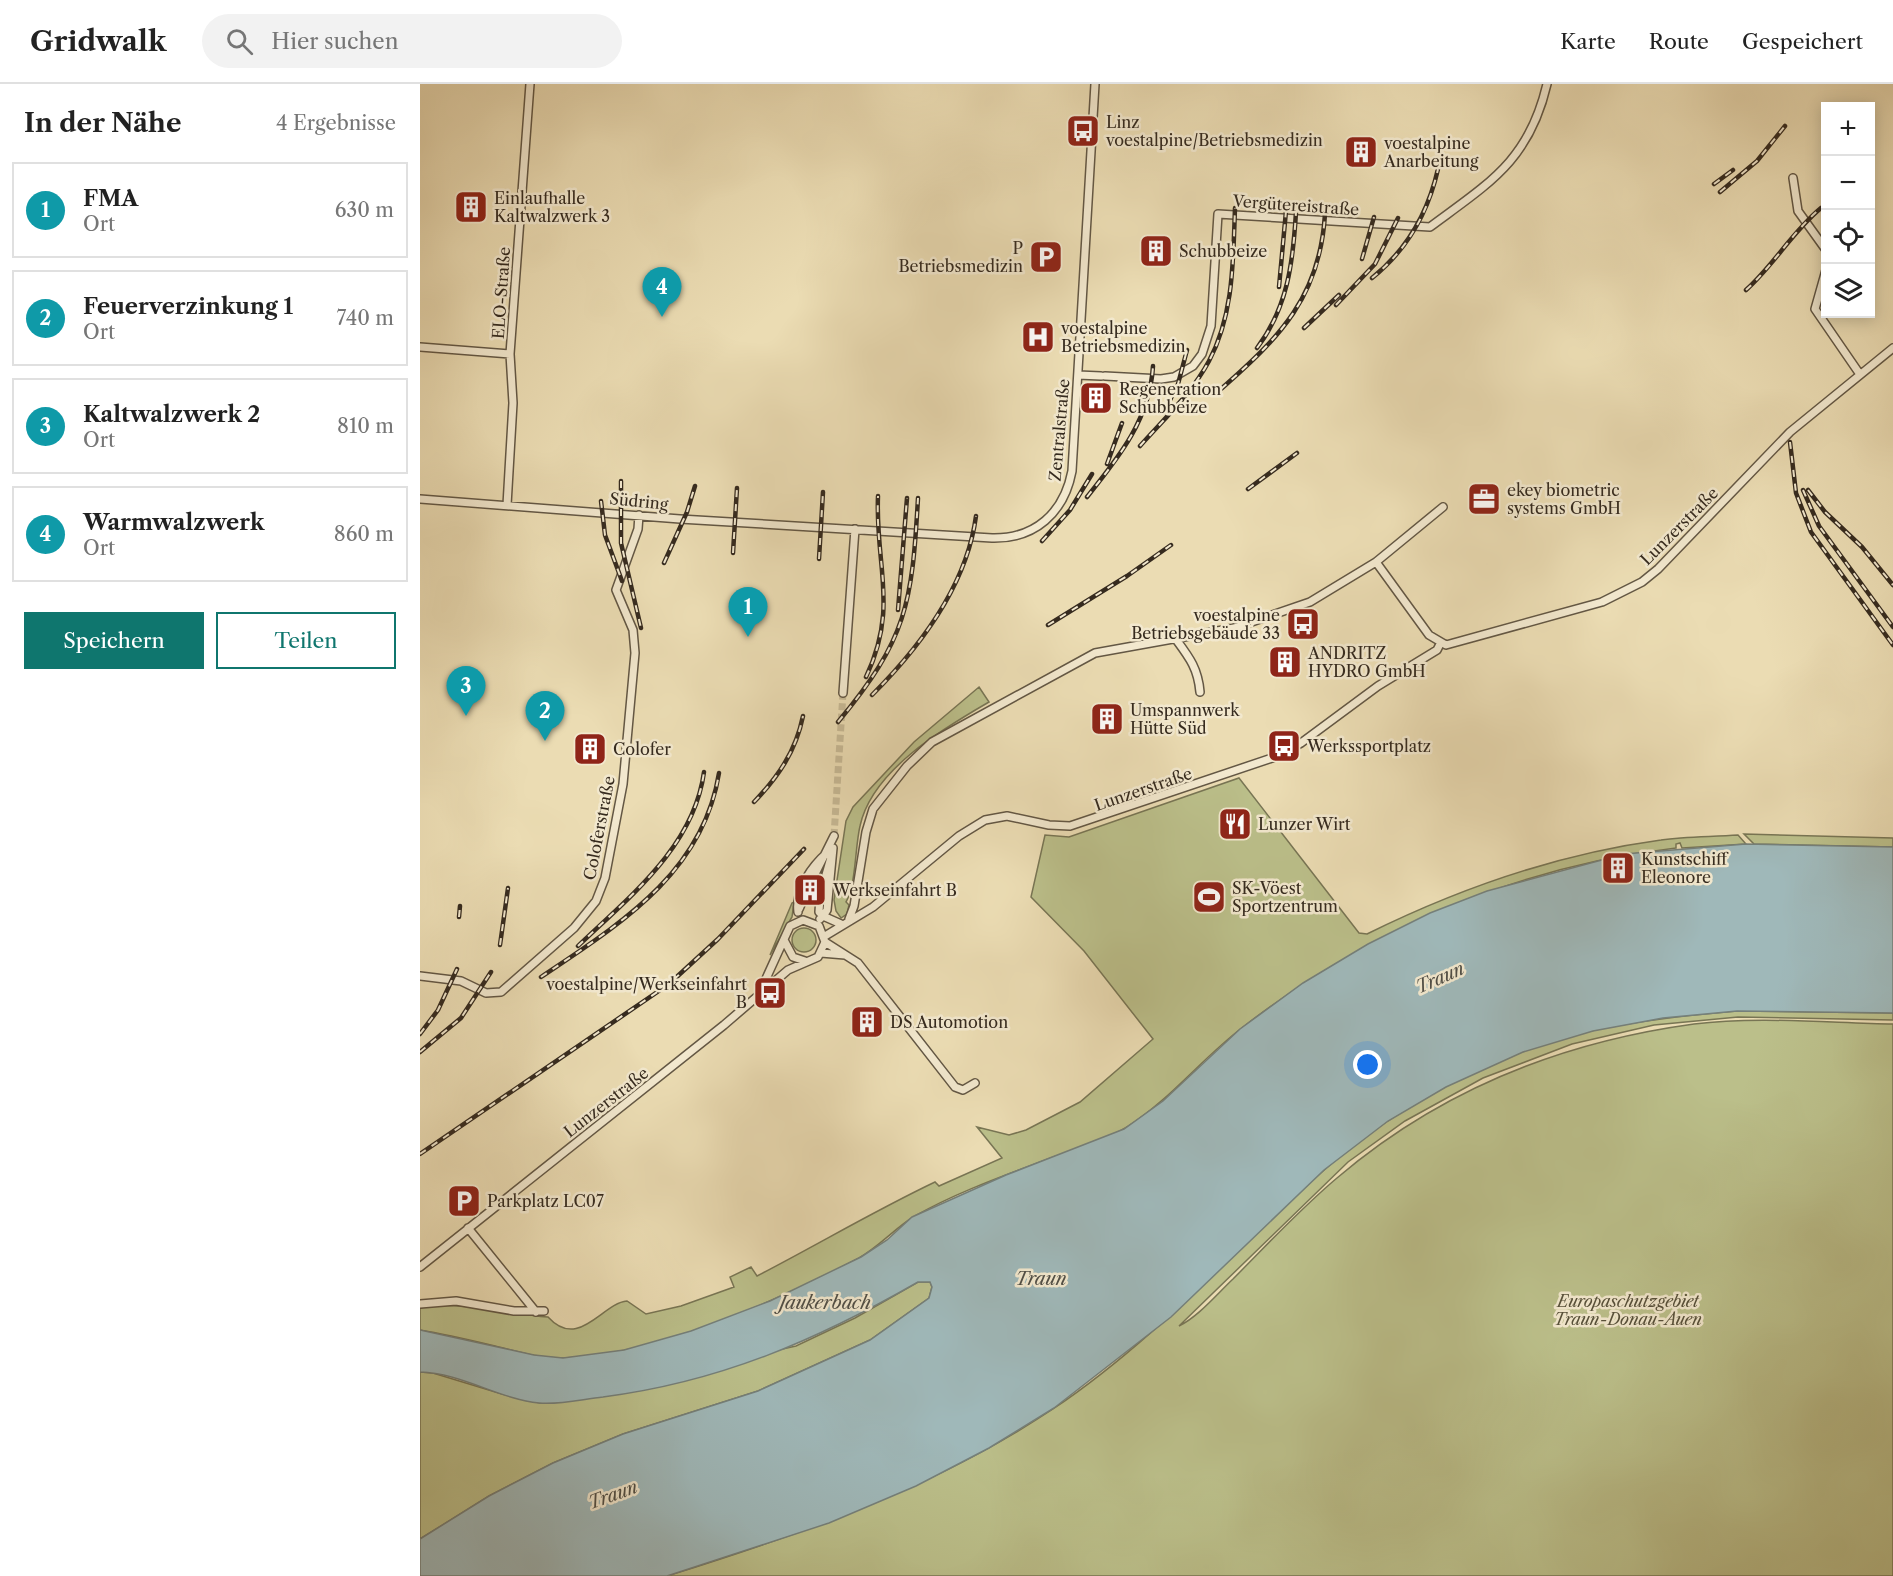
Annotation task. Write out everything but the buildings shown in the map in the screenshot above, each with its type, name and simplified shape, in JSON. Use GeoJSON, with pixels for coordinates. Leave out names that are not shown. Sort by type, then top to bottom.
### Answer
{"type":"FeatureCollection","features":[{"type":"Feature","properties":{"kind":"street","name":"ELO-Straße"},"geometry":{"type":"LineString","coordinates":[[507,505],[513,403],[510,354],[530,84]]}},
{"type":"Feature","properties":{"kind":"street","name":"Zentralstraße"},"geometry":{"type":"LineString","coordinates":[[855,529],[998,538],[1021,536],[1038,528],[1060,504],[1070,483],[1095,84]]}},
{"type":"Feature","properties":{"kind":"street","name":"Vergütereistraße"},"geometry":{"type":"LineString","coordinates":[[1078,375],[1161,379],[1174,377],[1193,366],[1202,354],[1211,326],[1218,214],[1430,228],[1491,183],[1519,153],[1534,126],[1547,84]]}},
{"type":"Feature","properties":{"kind":"street"},"geometry":{"type":"LineString","coordinates":[[1793,178],[1798,211],[1821,243]]}},
{"type":"Feature","properties":{"kind":"street"},"geometry":{"type":"LineString","coordinates":[[1821,288],[1815,309],[1821,318]]}},
{"type":"Feature","properties":{"kind":"street"},"geometry":{"type":"LineString","coordinates":[[1821,318],[1859,373]]}},
{"type":"Feature","properties":{"kind":"street"},"geometry":{"type":"LineString","coordinates":[[420,347],[510,354]]}},
{"type":"Feature","properties":{"kind":"street","name":"Lunzerstraße"},"geometry":{"type":"LineString","coordinates":[[825,939],[841,924],[873,907],[959,836],[985,820],[1007,816],[1049,825],[1070,826],[1285,753],[1386,681],[1437,650],[1440,644],[1462,642],[1602,602],[1642,582],[1676,553],[1783,439],[1859,373],[1893,348]]}},
{"type":"Feature","properties":{"kind":"street","name":"Südring"},"geometry":{"type":"LineString","coordinates":[[420,499],[855,529]]}},
{"type":"Feature","properties":{"kind":"street"},"geometry":{"type":"LineString","coordinates":[[849,919],[854,906],[866,832],[873,809],[892,783],[928,746],[1079,660],[1108,649],[1234,628],[1284,613],[1335,589],[1376,562],[1443,507]]}},
{"type":"Feature","properties":{"kind":"street","name":"Coloferstraße"},"geometry":{"type":"LineString","coordinates":[[420,976],[461,981],[486,993],[501,992],[574,928],[587,914],[602,890],[623,784],[635,653],[633,630],[616,590],[638,529],[639,515]]}},
{"type":"Feature","properties":{"kind":"street"},"geometry":{"type":"LineString","coordinates":[[843,693],[855,529]]}},
{"type":"Feature","properties":{"kind":"street"},"geometry":{"type":"LineString","coordinates":[[1376,562],[1429,635],[1440,644]]}},
{"type":"Feature","properties":{"kind":"street"},"geometry":{"type":"LineString","coordinates":[[1175,638],[1194,663],[1198,673],[1200,692]]}},
{"type":"Feature","properties":{"kind":"street"},"geometry":{"type":"LineString","coordinates":[[794,923],[807,890],[831,850]]}},
{"type":"Feature","properties":{"kind":"street"},"geometry":{"type":"LineString","coordinates":[[831,850],[820,895],[819,912],[841,924]]}},
{"type":"Feature","properties":{"kind":"street"},"geometry":{"type":"LineString","coordinates":[[798,912],[798,900],[808,875],[831,850]]}},
{"type":"Feature","properties":{"kind":"street"},"geometry":{"type":"LineString","coordinates":[[831,850],[827,910],[819,926],[825,939],[858,963],[955,1087],[963,1090],[975,1083]]}},
{"type":"Feature","properties":{"kind":"street","name":"Lunzerstraße"},"geometry":{"type":"LineString","coordinates":[[759,994],[787,930],[794,923],[808,920],[819,926],[841,924]]}},
{"type":"Feature","properties":{"kind":"street"},"geometry":{"type":"LineString","coordinates":[[834,946],[832,939],[835,931]]}},
{"type":"Feature","properties":{"kind":"street"},"geometry":{"type":"LineString","coordinates":[[825,939],[821,953],[849,956]]}},
{"type":"Feature","properties":{"kind":"street"},"geometry":{"type":"LineString","coordinates":[[784,940],[788,952],[804,961]]}},
{"type":"Feature","properties":{"kind":"street","name":"Lunzerstraße"},"geometry":{"type":"LineString","coordinates":[[420,1267],[724,1025],[788,970],[804,961],[814,959],[821,953]]}},
{"type":"Feature","properties":{"kind":"street"},"geometry":{"type":"LineString","coordinates":[[420,1304],[456,1300],[502,1309],[540,1311],[468,1228]]}},
{"type":"Feature","properties":{"kind":"green space"},"geometry":{"type":"Polygon","coordinates":[[[979,687],[989,702],[952,724],[912,753],[894,769],[867,806],[858,835],[852,886],[846,902],[849,905],[847,914],[841,918],[836,911],[834,900],[846,821],[853,807],[914,742],[979,687]]]}},
{"type":"Feature","properties":{"kind":"green space"},"geometry":{"type":"Polygon","coordinates":[[[1239,778],[1359,933],[1367,934],[1438,902],[1510,875],[1584,854],[1622,846],[1689,837],[1738,835],[1746,844],[1682,848],[1680,843],[1676,844],[1676,848],[1617,857],[1560,870],[1503,887],[1394,932],[1291,992],[1228,1039],[1158,1104],[1119,1132],[1002,1176],[932,1207],[908,1220],[859,1258],[792,1291],[715,1323],[676,1337],[637,1347],[599,1355],[564,1358],[538,1356],[420,1330],[420,1308],[436,1306],[468,1307],[548,1317],[559,1326],[570,1329],[580,1327],[608,1309],[627,1301],[646,1314],[681,1306],[734,1287],[730,1277],[751,1267],[757,1276],[935,1182],[939,1186],[1002,1158],[977,1127],[1009,1135],[1026,1130],[1080,1102],[1153,1039],[1084,951],[1031,897],[1045,835],[1069,837],[1239,778]]]}},
{"type":"Feature","properties":{"kind":"green space"},"geometry":{"type":"Polygon","coordinates":[[[1744,834],[1893,838],[1893,847],[1754,844],[1744,834]]]}},
{"type":"Feature","properties":{"kind":"green space"},"geometry":{"type":"Polygon","coordinates":[[[794,902],[792,917],[770,955],[792,903],[794,902]]]}},
{"type":"Feature","properties":{"kind":"green space"},"geometry":{"type":"Polygon","coordinates":[[[804,928],[813,931],[816,940],[813,949],[804,952],[795,949],[792,940],[795,931],[804,928]]]}},
{"type":"Feature","properties":{"kind":"green space","name":"Europaschutzgebiet Traun-Donau-Auen"},"geometry":{"type":"Polygon","coordinates":[[[1737,1011],[1893,1013],[1893,1020],[1738,1017],[1654,1025],[1572,1044],[1483,1078],[1405,1121],[1348,1162],[1179,1326],[1207,1305],[1323,1190],[1376,1147],[1417,1120],[1504,1075],[1597,1043],[1694,1024],[1768,1020],[1893,1024],[1893,1576],[667,1576],[817,1526],[866,1506],[961,1463],[1053,1409],[1090,1383],[1159,1326],[1289,1202],[1351,1148],[1382,1125],[1450,1084],[1486,1067],[1559,1039],[1630,1023],[1737,1011]]]}},
{"type":"Feature","properties":{"kind":"green space"},"geometry":{"type":"Polygon","coordinates":[[[918,1282],[930,1282],[932,1287],[929,1298],[870,1340],[758,1391],[623,1434],[553,1463],[489,1496],[420,1539],[420,1372],[433,1373],[540,1403],[796,1346],[855,1318],[918,1282]]]}},
{"type":"Feature","properties":{"kind":"water","name":"Traun"},"geometry":{"type":"Polygon","coordinates":[[[1746,844],[1893,847],[1893,1013],[1737,1011],[1663,1018],[1593,1031],[1523,1052],[1446,1087],[1388,1121],[1324,1170],[1171,1317],[1054,1408],[989,1448],[916,1486],[829,1523],[667,1576],[420,1576],[420,1539],[489,1496],[553,1463],[623,1434],[758,1391],[870,1340],[929,1298],[932,1287],[930,1282],[918,1282],[805,1340],[727,1369],[646,1390],[563,1403],[524,1401],[465,1381],[435,1373],[420,1372],[420,1330],[534,1355],[563,1358],[624,1350],[691,1331],[770,1301],[861,1257],[887,1240],[912,1217],[1006,1175],[1124,1129],[1163,1101],[1240,1029],[1303,983],[1368,944],[1430,913],[1487,891],[1624,854],[1746,844]]]}},
{"type":"Feature","properties":{"kind":"tunnel"},"geometry":{"type":"LineString","coordinates":[[834,836],[843,693]]}},
{"type":"Feature","properties":{"kind":"railway"},"geometry":{"type":"LineString","coordinates":[[1720,192],[1757,161],[1785,126]]}},
{"type":"Feature","properties":{"kind":"railway"},"geometry":{"type":"LineString","coordinates":[[1372,278],[1396,255],[1415,229],[1429,201],[1438,169]]}},
{"type":"Feature","properties":{"kind":"railway"},"geometry":{"type":"LineString","coordinates":[[1714,184],[1733,170]]}},
{"type":"Feature","properties":{"kind":"railway"},"geometry":{"type":"LineString","coordinates":[[1140,446],[1194,384],[1209,361],[1217,343],[1228,306],[1231,286],[1235,208]]}},
{"type":"Feature","properties":{"kind":"railway"},"geometry":{"type":"LineString","coordinates":[[1746,290],[1801,227],[1821,208]]}},
{"type":"Feature","properties":{"kind":"railway"},"geometry":{"type":"LineString","coordinates":[[1279,287],[1286,211]]}},
{"type":"Feature","properties":{"kind":"railway"},"geometry":{"type":"LineString","coordinates":[[1257,348],[1276,316],[1287,283],[1291,266],[1296,212]]}},
{"type":"Feature","properties":{"kind":"railway"},"geometry":{"type":"LineString","coordinates":[[1221,389],[1279,333],[1293,313],[1315,269],[1322,243],[1325,214]]}},
{"type":"Feature","properties":{"kind":"railway"},"geometry":{"type":"LineString","coordinates":[[1362,259],[1374,217]]}},
{"type":"Feature","properties":{"kind":"railway"},"geometry":{"type":"LineString","coordinates":[[1336,305],[1375,264],[1398,218]]}},
{"type":"Feature","properties":{"kind":"railway"},"geometry":{"type":"LineString","coordinates":[[1304,328],[1339,295]]}},
{"type":"Feature","properties":{"kind":"railway"},"geometry":{"type":"LineString","coordinates":[[1164,412],[1178,384],[1187,350]]}},
{"type":"Feature","properties":{"kind":"railway"},"geometry":{"type":"LineString","coordinates":[[1087,497],[1131,436],[1146,403],[1153,366]]}},
{"type":"Feature","properties":{"kind":"railway"},"geometry":{"type":"LineString","coordinates":[[1107,464],[1122,423]]}},
{"type":"Feature","properties":{"kind":"railway"},"geometry":{"type":"LineString","coordinates":[[1790,442],[1796,493],[1811,532],[1893,645]]}},
{"type":"Feature","properties":{"kind":"railway"},"geometry":{"type":"LineString","coordinates":[[1248,489],[1297,453]]}},
{"type":"Feature","properties":{"kind":"railway"},"geometry":{"type":"LineString","coordinates":[[1042,541],[1070,510],[1092,474]]}},
{"type":"Feature","properties":{"kind":"railway"},"geometry":{"type":"LineString","coordinates":[[621,481],[621,543],[641,628]]}},
{"type":"Feature","properties":{"kind":"railway"},"geometry":{"type":"LineString","coordinates":[[664,563],[687,512],[695,486]]}},
{"type":"Feature","properties":{"kind":"railway"},"geometry":{"type":"LineString","coordinates":[[733,553],[737,488]]}},
{"type":"Feature","properties":{"kind":"railway"},"geometry":{"type":"LineString","coordinates":[[1803,490],[1819,526],[1893,627]]}},
{"type":"Feature","properties":{"kind":"railway"},"geometry":{"type":"LineString","coordinates":[[1808,490],[1825,512],[1862,547],[1893,585]]}},
{"type":"Feature","properties":{"kind":"railway"},"geometry":{"type":"LineString","coordinates":[[819,559],[823,492]]}},
{"type":"Feature","properties":{"kind":"railway"},"geometry":{"type":"LineString","coordinates":[[866,677],[876,652],[884,607],[878,496]]}},
{"type":"Feature","properties":{"kind":"railway"},"geometry":{"type":"LineString","coordinates":[[898,610],[907,498]]}},
{"type":"Feature","properties":{"kind":"railway"},"geometry":{"type":"LineString","coordinates":[[838,722],[879,667],[902,619],[913,566],[918,498]]}},
{"type":"Feature","properties":{"kind":"railway"},"geometry":{"type":"LineString","coordinates":[[601,501],[605,535],[622,581]]}},
{"type":"Feature","properties":{"kind":"railway"},"geometry":{"type":"LineString","coordinates":[[872,695],[907,656],[939,613],[963,566],[976,516]]}},
{"type":"Feature","properties":{"kind":"railway"},"geometry":{"type":"LineString","coordinates":[[1048,625],[1127,576],[1171,545]]}},
{"type":"Feature","properties":{"kind":"railway"},"geometry":{"type":"LineString","coordinates":[[754,802],[785,763],[796,741],[803,716]]}},
{"type":"Feature","properties":{"kind":"railway"},"geometry":{"type":"LineString","coordinates":[[578,946],[638,889],[673,847],[698,799],[704,772]]}},
{"type":"Feature","properties":{"kind":"railway"},"geometry":{"type":"LineString","coordinates":[[541,977],[627,916],[676,868],[695,840],[710,809],[719,773]]}},
{"type":"Feature","properties":{"kind":"railway"},"geometry":{"type":"LineString","coordinates":[[420,1154],[669,984],[718,939],[804,849]]}},
{"type":"Feature","properties":{"kind":"railway"},"geometry":{"type":"LineString","coordinates":[[500,945],[508,888]]}},
{"type":"Feature","properties":{"kind":"railway"},"geometry":{"type":"LineString","coordinates":[[459,917],[460,906]]}},
{"type":"Feature","properties":{"kind":"railway"},"geometry":{"type":"LineString","coordinates":[[420,1034],[438,1010],[457,969]]}},
{"type":"Feature","properties":{"kind":"railway"},"geometry":{"type":"LineString","coordinates":[[420,1052],[461,1018],[491,972]]}},
{"type":"Feature","properties":{"kind":"place","name":"Linz voestalpine/Betriebsmedizin"},"geometry":{"type":"Point","coordinates":[1083,131]}},
{"type":"Feature","properties":{"kind":"place","name":"voestalpine Anarbeitung"},"geometry":{"type":"Point","coordinates":[1361,152]}},
{"type":"Feature","properties":{"kind":"place","name":"Einlaufhalle Kaltwalzwerk 3"},"geometry":{"type":"Point","coordinates":[471,207]}},
{"type":"Feature","properties":{"kind":"place","name":"Schubbeize"},"geometry":{"type":"Point","coordinates":[1156,251]}},
{"type":"Feature","properties":{"kind":"place","name":"P Betriebsmedizin"},"geometry":{"type":"Point","coordinates":[1046,257]}},
{"type":"Feature","properties":{"kind":"place","name":"Warmwalzwerk"},"geometry":{"type":"Point","coordinates":[662,317]}},
{"type":"Feature","properties":{"kind":"place","name":"voestalpine Betriebsmedizin"},"geometry":{"type":"Point","coordinates":[1038,337]}},
{"type":"Feature","properties":{"kind":"place","name":"Regeneration Schubbeize"},"geometry":{"type":"Point","coordinates":[1096,398]}},
{"type":"Feature","properties":{"kind":"place","name":"ekey biometric systems GmbH"},"geometry":{"type":"Point","coordinates":[1484,499]}},
{"type":"Feature","properties":{"kind":"place","name":"voestalpine Betriebsgebäude 33"},"geometry":{"type":"Point","coordinates":[1303,624]}},
{"type":"Feature","properties":{"kind":"place","name":"FMA"},"geometry":{"type":"Point","coordinates":[748,637]}},
{"type":"Feature","properties":{"kind":"place","name":"ANDRITZ HYDRO GmbH"},"geometry":{"type":"Point","coordinates":[1285,662]}},
{"type":"Feature","properties":{"kind":"place","name":"Kaltwalzwerk 2"},"geometry":{"type":"Point","coordinates":[466,716]}},
{"type":"Feature","properties":{"kind":"place","name":"Umspannwerk Hütte Süd"},"geometry":{"type":"Point","coordinates":[1107,719]}},
{"type":"Feature","properties":{"kind":"place","name":"Feuerverzinkung 1"},"geometry":{"type":"Point","coordinates":[545,741]}},
{"type":"Feature","properties":{"kind":"place","name":"Werkssportplatz"},"geometry":{"type":"Point","coordinates":[1284,746]}},
{"type":"Feature","properties":{"kind":"place","name":"Colofer"},"geometry":{"type":"Point","coordinates":[590,749]}},
{"type":"Feature","properties":{"kind":"place","name":"Lunzer Wirt"},"geometry":{"type":"Point","coordinates":[1235,824]}},
{"type":"Feature","properties":{"kind":"place","name":"Kunstschiff Eleonore"},"geometry":{"type":"Point","coordinates":[1618,868]}},
{"type":"Feature","properties":{"kind":"place","name":"Werkseinfahrt B"},"geometry":{"type":"Point","coordinates":[810,890]}},
{"type":"Feature","properties":{"kind":"place","name":"SK-Vöest Sportzentrum"},"geometry":{"type":"Point","coordinates":[1209,897]}},
{"type":"Feature","properties":{"kind":"place","name":"voestalpine/Werkseinfahrt B"},"geometry":{"type":"Point","coordinates":[770,993]}},
{"type":"Feature","properties":{"kind":"place","name":"DS Automotion"},"geometry":{"type":"Point","coordinates":[867,1022]}},
{"type":"Feature","properties":{"kind":"place","name":"Parkplatz LC07"},"geometry":{"type":"Point","coordinates":[464,1201]}},
{"type":"Feature","properties":{"kind":"water label","name":"Jaukerbach"},"geometry":{"type":"Point","coordinates":[825,1303]}}]}
